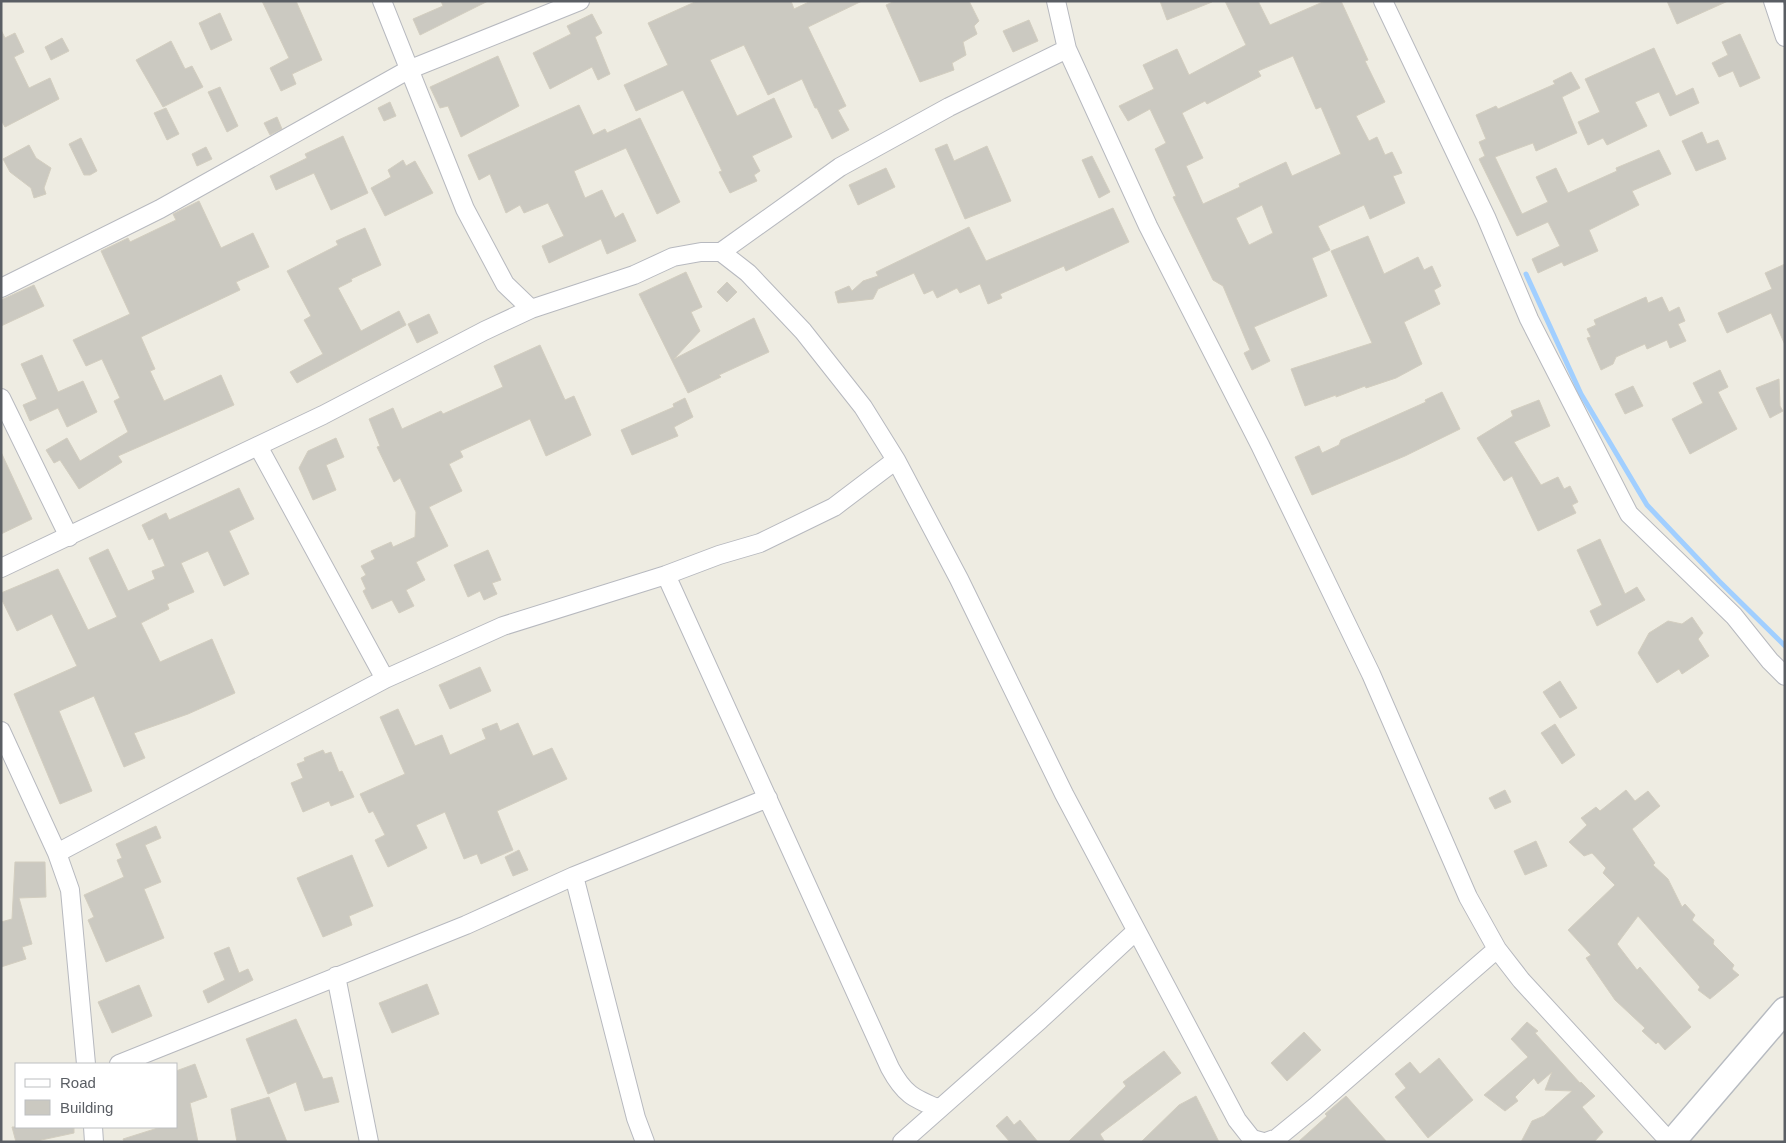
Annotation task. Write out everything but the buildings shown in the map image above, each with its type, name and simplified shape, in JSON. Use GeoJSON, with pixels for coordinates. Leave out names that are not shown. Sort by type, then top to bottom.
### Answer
{"type":"FeatureCollection","features":[{"type":"Feature","properties":{"kind":"main road"},"geometry":{"type":"LineString","coordinates":[[1671,1142],[1785,1010]]}},
{"type":"Feature","properties":{"kind":"street"},"geometry":{"type":"LineString","coordinates":[[382,1],[408,70],[466,209],[505,284],[531,309]]}},
{"type":"Feature","properties":{"kind":"street"},"geometry":{"type":"LineString","coordinates":[[1,288],[160,209],[408,70],[580,1]]}},
{"type":"Feature","properties":{"kind":"street"},"geometry":{"type":"LineString","coordinates":[[1056,1],[1067,49],[1148,226],[1260,445],[1371,674],[1468,897],[1497,949],[1521,980],[1671,1142]]}},
{"type":"Feature","properties":{"kind":"street"},"geometry":{"type":"LineString","coordinates":[[1383,1],[1486,217],[1529,318],[1629,514],[1734,616],[1770,661],[1785,676]]}},
{"type":"Feature","properties":{"kind":"street"},"geometry":{"type":"LineString","coordinates":[[1773,1],[1785,37]]}},
{"type":"Feature","properties":{"kind":"street"},"geometry":{"type":"LineString","coordinates":[[1,568],[258,446],[531,309],[634,275],[673,257],[701,252],[721,252],[840,167],[950,107],[1067,49]]}},
{"type":"Feature","properties":{"kind":"street"},"geometry":{"type":"LineString","coordinates":[[721,252],[748,273],[804,331],[863,407],[896,460],[959,579],[1064,794],[1237,1120],[1252,1139],[1261,1141],[1277,1138],[1497,949]]}},
{"type":"Feature","properties":{"kind":"street"},"geometry":{"type":"LineString","coordinates":[[1,398],[69,537]]}},
{"type":"Feature","properties":{"kind":"street"},"geometry":{"type":"LineString","coordinates":[[258,446],[385,679]]}},
{"type":"Feature","properties":{"kind":"street"},"geometry":{"type":"LineString","coordinates":[[57,854],[385,679],[503,626],[666,575],[719,555],[760,543],[834,507],[896,460]]}},
{"type":"Feature","properties":{"kind":"street"},"geometry":{"type":"LineString","coordinates":[[666,575],[901,1088],[939,1109]]}},
{"type":"Feature","properties":{"kind":"street"},"geometry":{"type":"LineString","coordinates":[[1,731],[57,854],[70,890],[86,1063]]}},
{"type":"Feature","properties":{"kind":"street"},"geometry":{"type":"LineString","coordinates":[[121,1063],[466,925],[574,876],[768,798]]}},
{"type":"Feature","properties":{"kind":"street"},"geometry":{"type":"LineString","coordinates":[[574,876],[636,1118],[645,1142]]}},
{"type":"Feature","properties":{"kind":"street"},"geometry":{"type":"LineString","coordinates":[[902,1142],[1136,931]]}},
{"type":"Feature","properties":{"kind":"street"},"geometry":{"type":"LineString","coordinates":[[336,976],[369,1142]]}},
{"type":"Feature","properties":{"kind":"street"},"geometry":{"type":"LineString","coordinates":[[93,1128],[94,1142]]}},
{"type":"Feature","properties":{"kind":"waterway"},"geometry":{"type":"LineString","coordinates":[[1526,274],[1581,394],[1647,505],[1719,581],[1785,646]]}}]}
